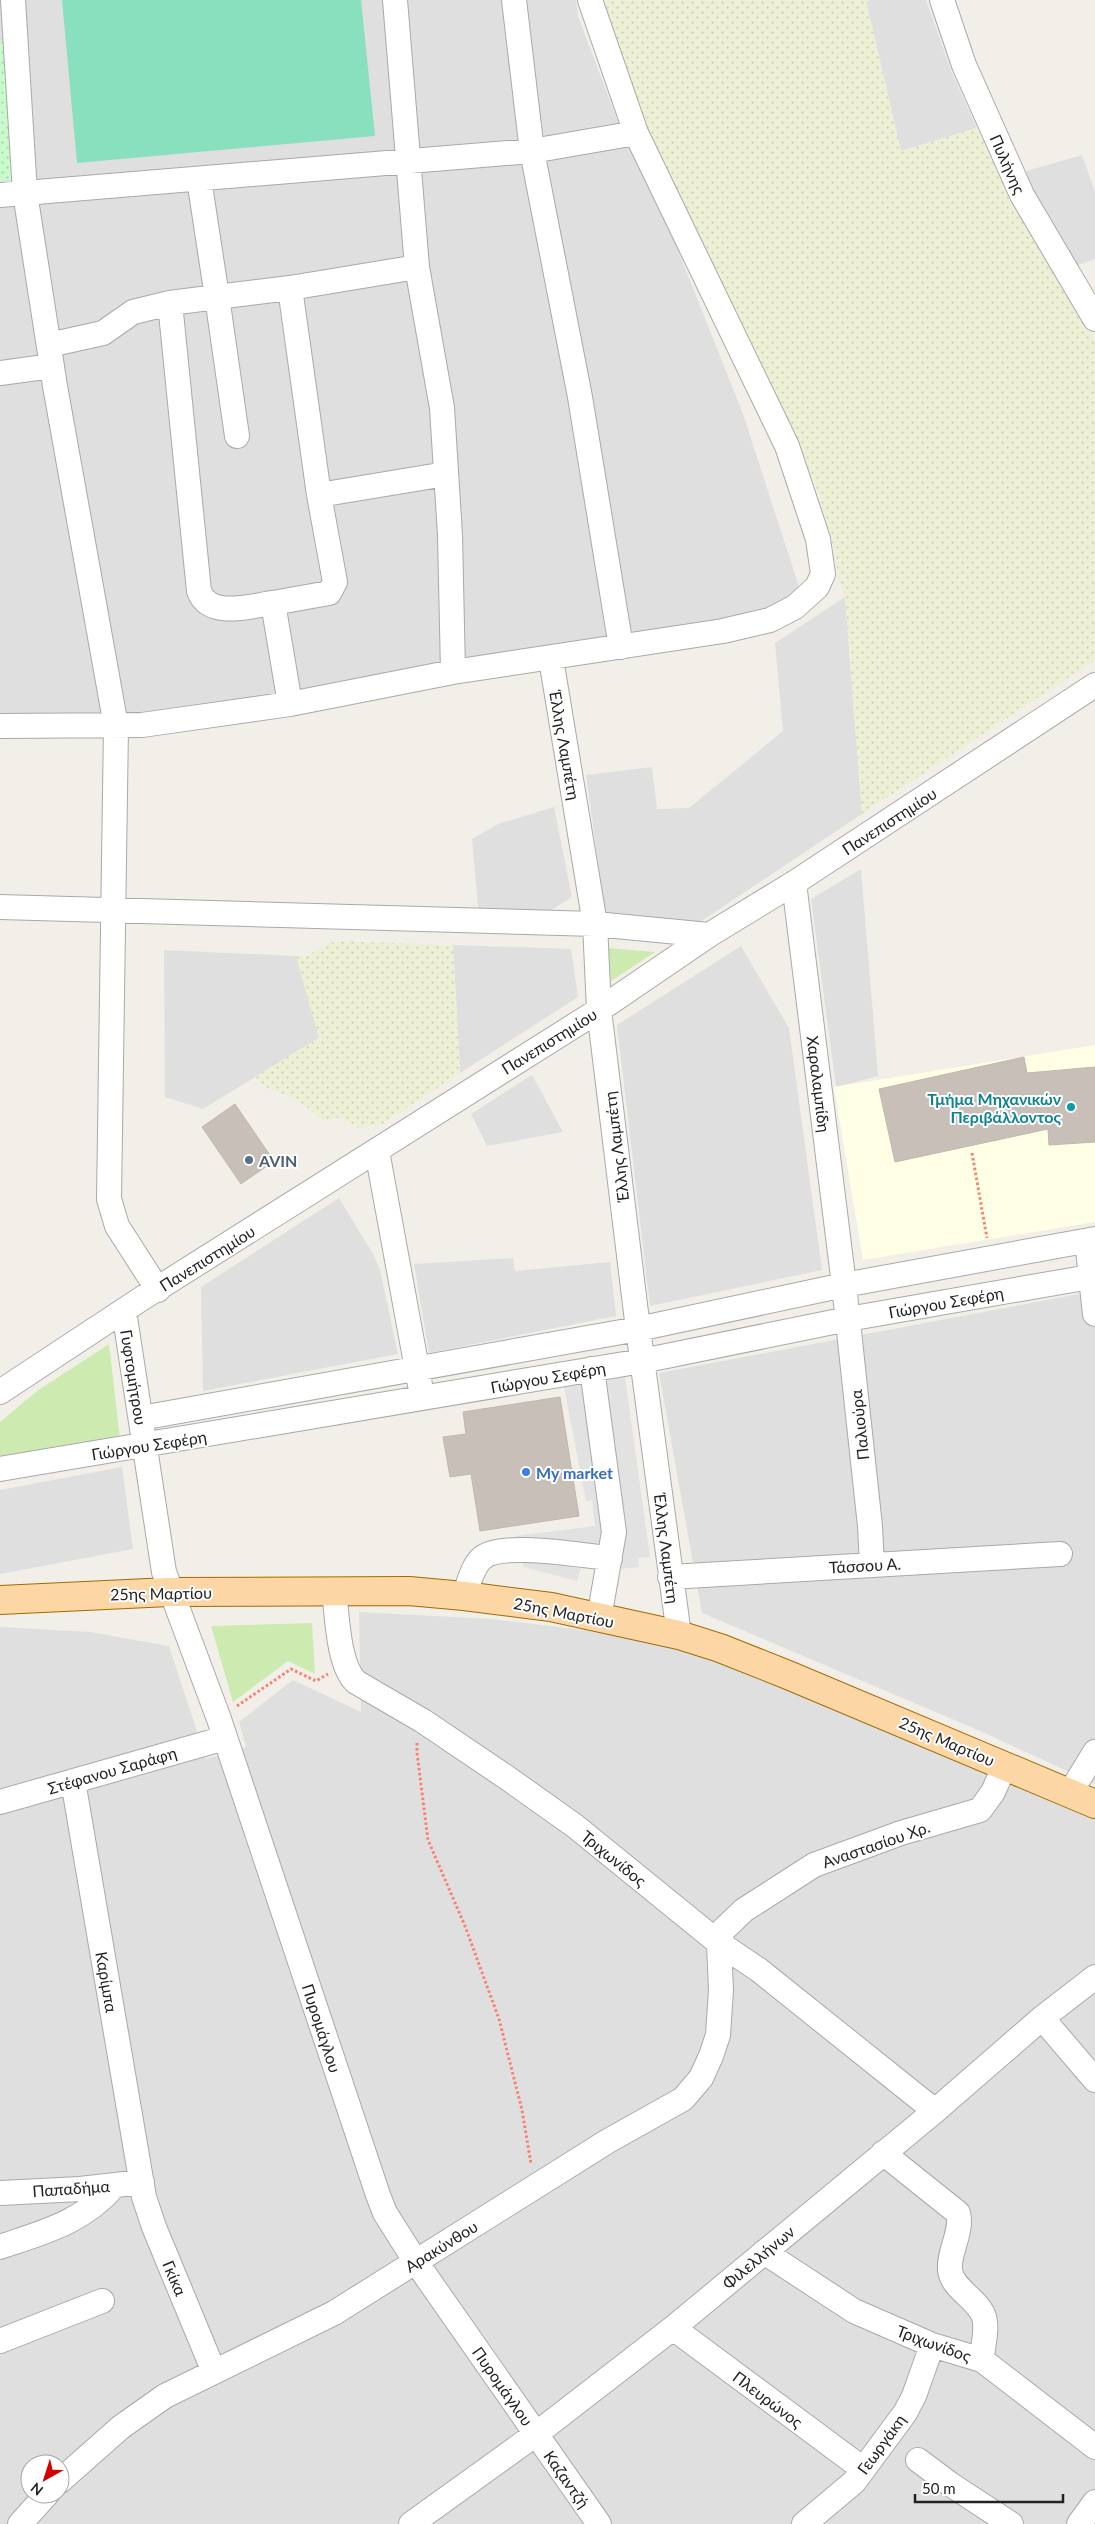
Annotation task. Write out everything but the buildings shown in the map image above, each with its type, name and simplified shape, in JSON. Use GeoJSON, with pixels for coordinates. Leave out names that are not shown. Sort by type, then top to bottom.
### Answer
{"type":"FeatureCollection","features":[{"type":"Feature","properties":{"kind":"main road","name":"25ης Μαρτίου"},"geometry":{"type":"LineString","coordinates":[[0,1600],[169,1592],[409,1591],[464,1596],[551,1608],[679,1635],[788,1675],[1095,1804]]}},
{"type":"Feature","properties":{"kind":"street"},"geometry":{"type":"LineString","coordinates":[[13,0],[8,30],[25,193],[50,356],[116,726],[112,910],[110,1199],[117,1226],[158,1290]]}},
{"type":"Feature","properties":{"kind":"street"},"geometry":{"type":"LineString","coordinates":[[395,0],[410,161],[417,266],[442,408],[453,672]]}},
{"type":"Feature","properties":{"kind":"street"},"geometry":{"type":"LineString","coordinates":[[514,0],[532,151],[580,397],[621,646]]}},
{"type":"Feature","properties":{"kind":"street"},"geometry":{"type":"LineString","coordinates":[[0,726],[142,725],[290,704],[453,672],[551,659],[621,646],[742,628],[770,620],[811,594],[821,581],[823,574],[818,539],[787,446],[636,133],[590,0]]}},
{"type":"Feature","properties":{"kind":"street","name":"Πυλήνης"},"geometry":{"type":"LineString","coordinates":[[942,0],[964,65],[1022,195],[1095,319]]}},
{"type":"Feature","properties":{"kind":"street"},"geometry":{"type":"LineString","coordinates":[[0,194],[532,151],[636,133]]}},
{"type":"Feature","properties":{"kind":"street"},"geometry":{"type":"LineString","coordinates":[[199,179],[237,436]]}},
{"type":"Feature","properties":{"kind":"street"},"geometry":{"type":"LineString","coordinates":[[0,373],[50,356],[103,333],[133,312],[170,302],[290,288],[417,266]]}},
{"type":"Feature","properties":{"kind":"street"},"geometry":{"type":"LineString","coordinates":[[170,302],[199,591],[206,603],[219,608],[273,604],[330,593],[335,586],[319,495],[290,288]]}},
{"type":"Feature","properties":{"kind":"street"},"geometry":{"type":"LineString","coordinates":[[319,495],[446,474]]}},
{"type":"Feature","properties":{"kind":"street"},"geometry":{"type":"LineString","coordinates":[[273,604],[290,704]]}},
{"type":"Feature","properties":{"kind":"street","name":"Έλλης Λαμπέτη"},"geometry":{"type":"LineString","coordinates":[[551,659],[595,924],[599,1010],[642,1361],[679,1635]]}},
{"type":"Feature","properties":{"kind":"street","name":"Πανεπιστημίου"},"geometry":{"type":"LineString","coordinates":[[0,1392],[124,1311],[599,1010],[709,935],[794,884],[1095,685]]}},
{"type":"Feature","properties":{"kind":"street","name":"Χαραλαμπίδη"},"geometry":{"type":"LineString","coordinates":[[794,884],[844,1285]]}},
{"type":"Feature","properties":{"kind":"street"},"geometry":{"type":"LineString","coordinates":[[0,907],[595,924],[709,935]]}},
{"type":"Feature","properties":{"kind":"street"},"geometry":{"type":"LineString","coordinates":[[377,1151],[423,1399]]}},
{"type":"Feature","properties":{"kind":"street"},"geometry":{"type":"LineString","coordinates":[[1091,1240],[1095,1314]]}},
{"type":"Feature","properties":{"kind":"street","name":"Γιώργου Σεφέρη"},"geometry":{"type":"LineString","coordinates":[[141,1418],[418,1370],[638,1329],[844,1285],[1091,1240]]}},
{"type":"Feature","properties":{"kind":"street","name":"Γιώργου Σεφέρη"},"geometry":{"type":"LineString","coordinates":[[0,1470],[642,1361],[848,1320],[1093,1276]]}},
{"type":"Feature","properties":{"kind":"street","name":"Παλιούρα"},"geometry":{"type":"LineString","coordinates":[[844,1285],[870,1526],[872,1565]]}},
{"type":"Feature","properties":{"kind":"street","name":"Γυφτομήτρου"},"geometry":{"type":"LineString","coordinates":[[124,1311],[141,1418],[158,1546],[169,1592]]}},
{"type":"Feature","properties":{"kind":"street"},"geometry":{"type":"LineString","coordinates":[[592,1369],[614,1532],[599,1618]]}},
{"type":"Feature","properties":{"kind":"street"},"geometry":{"type":"LineString","coordinates":[[464,1596],[475,1566],[482,1558],[491,1553],[508,1549],[610,1558]]}},
{"type":"Feature","properties":{"kind":"street","name":"Τάσσου Α."},"geometry":{"type":"LineString","coordinates":[[670,1577],[1060,1554]]}},
{"type":"Feature","properties":{"kind":"street","name":"Τριχωνίδος"},"geometry":{"type":"LineString","coordinates":[[334,1590],[346,1665],[351,1677],[356,1682],[423,1721],[506,1776],[567,1821],[719,1943],[759,1970],[935,2111]]}},
{"type":"Feature","properties":{"kind":"street","name":"Πυρομάγλου"},"geometry":{"type":"LineString","coordinates":[[169,1592],[222,1729],[385,2213],[416,2262],[536,2434]]}},
{"type":"Feature","properties":{"kind":"street","name":"Στέφανου Σαράφη"},"geometry":{"type":"LineString","coordinates":[[0,1802],[73,1781],[222,1729]]}},
{"type":"Feature","properties":{"kind":"street"},"geometry":{"type":"LineString","coordinates":[[1070,1793],[1095,1752]]}},
{"type":"Feature","properties":{"kind":"street","name":"Αναστασίου Χρ."},"geometry":{"type":"LineString","coordinates":[[719,1943],[723,1930],[744,1910],[814,1865],[902,1832],[980,1810],[987,1802],[1005,1765]]}},
{"type":"Feature","properties":{"kind":"street","name":"Καρίμπα"},"geometry":{"type":"LineString","coordinates":[[73,1781],[142,2182]]}},
{"type":"Feature","properties":{"kind":"street","name":"Αρακύνθου"},"geometry":{"type":"LineString","coordinates":[[70,2471],[142,2411],[165,2396],[326,2317],[608,2141],[672,2107],[693,2089],[711,2056],[718,2035],[721,1990],[719,1943]]}},
{"type":"Feature","properties":{"kind":"street","name":"Φιλελλήνων"},"geometry":{"type":"LineString","coordinates":[[411,2524],[536,2434],[673,2328],[935,2111],[1042,2018],[1095,1977]]}},
{"type":"Feature","properties":{"kind":"street"},"geometry":{"type":"LineString","coordinates":[[1042,2018],[1095,2080]]}},
{"type":"Feature","properties":{"kind":"street"},"geometry":{"type":"LineString","coordinates":[[883,2153],[958,2213],[959,2220],[950,2264],[950,2274],[978,2307],[984,2318],[982,2360]]}},
{"type":"Feature","properties":{"kind":"street","name":"Παπαδήμα"},"geometry":{"type":"LineString","coordinates":[[0,2193],[142,2182]]}},
{"type":"Feature","properties":{"kind":"street","name":"Γκίκα"},"geometry":{"type":"LineString","coordinates":[[142,2182],[154,2227],[214,2372]]}},
{"type":"Feature","properties":{"kind":"street"},"geometry":{"type":"LineString","coordinates":[[0,2247],[52,2229],[87,2212],[101,2202],[115,2185]]}},
{"type":"Feature","properties":{"kind":"street","name":"Τριχωνίδος"},"geometry":{"type":"LineString","coordinates":[[764,2252],[854,2311],[932,2345],[982,2360],[1095,2447]]}},
{"type":"Feature","properties":{"kind":"street"},"geometry":{"type":"LineString","coordinates":[[0,2341],[102,2302]]}},
{"type":"Feature","properties":{"kind":"street","name":"Πλευρώνος"},"geometry":{"type":"LineString","coordinates":[[673,2328],[863,2469]]}},
{"type":"Feature","properties":{"kind":"street","name":"Γεωργάκη"},"geometry":{"type":"LineString","coordinates":[[804,2524],[854,2482],[905,2413],[914,2396],[932,2345]]}},
{"type":"Feature","properties":{"kind":"street","name":"Καζαντζή"},"geometry":{"type":"LineString","coordinates":[[536,2434],[599,2524]]}},
{"type":"Feature","properties":{"kind":"street"},"geometry":{"type":"LineString","coordinates":[[918,2460],[1011,2524]]}},
{"type":"Feature","properties":{"kind":"street"},"geometry":{"type":"LineString","coordinates":[[1079,2524],[1095,2502]]}},
{"type":"Feature","properties":{"kind":"street"},"geometry":{"type":"LineString","coordinates":[[20,2524],[38,2504]]}},
{"type":"Feature","properties":{"kind":"path"},"geometry":{"type":"LineString","coordinates":[[972,1153],[991,1258]]}},
{"type":"Feature","properties":{"kind":"path"},"geometry":{"type":"LineString","coordinates":[[222,1729],[291,1668],[316,1680],[346,1665]]}},
{"type":"Feature","properties":{"kind":"path"},"geometry":{"type":"LineString","coordinates":[[423,1721],[417,1753],[425,1829],[437,1864],[465,1926],[499,2019],[522,2110],[535,2186]]}},
{"type":"Feature","properties":{"kind":"shaded area"},"geometry":{"type":"Polygon","coordinates":[[[0,0],[576,0],[578,16],[618,122],[666,220],[743,414],[801,593],[776,611],[146,719],[0,723],[0,0]]]}},
{"type":"Feature","properties":{"kind":"shaded area"},"geometry":{"type":"Polygon","coordinates":[[[594,0],[870,0],[866,2],[901,151],[977,128],[1028,230],[1081,313],[1095,339],[1095,660],[862,814],[845,597],[839,581],[833,544],[815,483],[644,131],[594,0]]]}},
{"type":"Feature","properties":{"kind":"shaded area"},"geometry":{"type":"Polygon","coordinates":[[[926,0],[952,73],[977,128],[901,151],[866,1],[926,0]]]}},
{"type":"Feature","properties":{"kind":"shaded area"},"geometry":{"type":"Polygon","coordinates":[[[1082,155],[1095,192],[1095,259],[1078,265],[1064,246],[1023,172],[1082,155]]]}},
{"type":"Feature","properties":{"kind":"shaded area"},"geometry":{"type":"Polygon","coordinates":[[[845,597],[862,814],[691,928],[606,920],[586,775],[652,767],[657,809],[689,808],[783,731],[775,643],[845,597]]]}},
{"type":"Feature","properties":{"kind":"shaded area"},"geometry":{"type":"Polygon","coordinates":[[[554,807],[572,897],[542,916],[479,917],[472,839],[498,824],[554,807]]]}},
{"type":"Feature","properties":{"kind":"shaded area"},"geometry":{"type":"Polygon","coordinates":[[[861,869],[878,1076],[836,1087],[811,899],[861,869]]]}},
{"type":"Feature","properties":{"kind":"shaded area"},"geometry":{"type":"Polygon","coordinates":[[[335,941],[453,945],[460,1073],[382,1124],[359,1128],[340,1117],[324,1121],[295,1098],[267,1088],[255,1077],[319,1038],[296,956],[306,956],[335,941]]]}},
{"type":"Feature","properties":{"kind":"shaded area"},"geometry":{"type":"Polygon","coordinates":[[[453,945],[571,949],[578,997],[460,1073],[453,945]]]}},
{"type":"Feature","properties":{"kind":"shaded area"},"geometry":{"type":"Polygon","coordinates":[[[741,946],[789,1028],[822,1270],[650,1306],[617,1025],[741,946]]]}},
{"type":"Feature","properties":{"kind":"shaded area"},"geometry":{"type":"Polygon","coordinates":[[[164,950],[296,956],[319,1038],[203,1109],[165,1097],[164,950]]]}},
{"type":"Feature","properties":{"kind":"shaded area"},"geometry":{"type":"Polygon","coordinates":[[[1095,1045],[1095,1222],[863,1260],[834,1087],[1095,1045]]]}},
{"type":"Feature","properties":{"kind":"shaded area"},"geometry":{"type":"Polygon","coordinates":[[[532,1075],[563,1132],[487,1146],[471,1114],[532,1075]]]}},
{"type":"Feature","properties":{"kind":"shaded area"},"geometry":{"type":"Polygon","coordinates":[[[339,1198],[373,1254],[380,1270],[398,1354],[203,1391],[201,1287],[339,1198]]]}},
{"type":"Feature","properties":{"kind":"shaded area"},"geometry":{"type":"Polygon","coordinates":[[[513,1258],[515,1271],[610,1262],[616,1316],[429,1353],[414,1264],[513,1258]]]}},
{"type":"Feature","properties":{"kind":"shaded area"},"geometry":{"type":"Polygon","coordinates":[[[1095,1291],[1095,1784],[978,1730],[702,1613],[659,1373],[1095,1291]]]}},
{"type":"Feature","properties":{"kind":"shaded area"},"geometry":{"type":"Polygon","coordinates":[[[625,1377],[650,1557],[638,1558],[639,1567],[618,1569],[581,1568],[577,1581],[524,1567],[515,1536],[595,1526],[592,1500],[586,1501],[564,1387],[625,1377]]]}},
{"type":"Feature","properties":{"kind":"shaded area"},"geometry":{"type":"Polygon","coordinates":[[[122,1467],[133,1549],[0,1574],[0,1490],[122,1467]]]}},
{"type":"Feature","properties":{"kind":"shaded area"},"geometry":{"type":"Polygon","coordinates":[[[359,1612],[492,1619],[619,1634],[701,1653],[1035,1791],[1095,1819],[1095,2524],[0,2524],[0,1627],[90,1632],[169,1646],[206,1759],[246,1747],[239,1722],[293,1680],[361,1712],[359,1612]]]}},
{"type":"Feature","properties":{"kind":"green space"},"geometry":{"type":"Polygon","coordinates":[[[62,0],[361,0],[375,136],[77,163],[62,0]]]}},
{"type":"Feature","properties":{"kind":"green space"},"geometry":{"type":"Polygon","coordinates":[[[6,40],[17,180],[0,181],[0,41],[6,40]]]}},
{"type":"Feature","properties":{"kind":"green space"},"geometry":{"type":"Polygon","coordinates":[[[607,948],[655,952],[611,981],[607,948]]]}},
{"type":"Feature","properties":{"kind":"green space"},"geometry":{"type":"Polygon","coordinates":[[[109,1344],[120,1439],[0,1462],[0,1422],[37,1391],[109,1344]]]}},
{"type":"Feature","properties":{"kind":"green space"},"geometry":{"type":"Polygon","coordinates":[[[312,1623],[315,1674],[288,1661],[233,1702],[211,1626],[312,1623]]]}},
{"type":"Feature","properties":{"kind":"place","name":"Τμήμα Μηχανικών Περιβάλλοντος"},"geometry":{"type":"Point","coordinates":[1071,1107]}},
{"type":"Feature","properties":{"kind":"place","name":"AVIN"},"geometry":{"type":"Point","coordinates":[249,1160]}},
{"type":"Feature","properties":{"kind":"place","name":"My market"},"geometry":{"type":"Point","coordinates":[526,1472]}}]}
